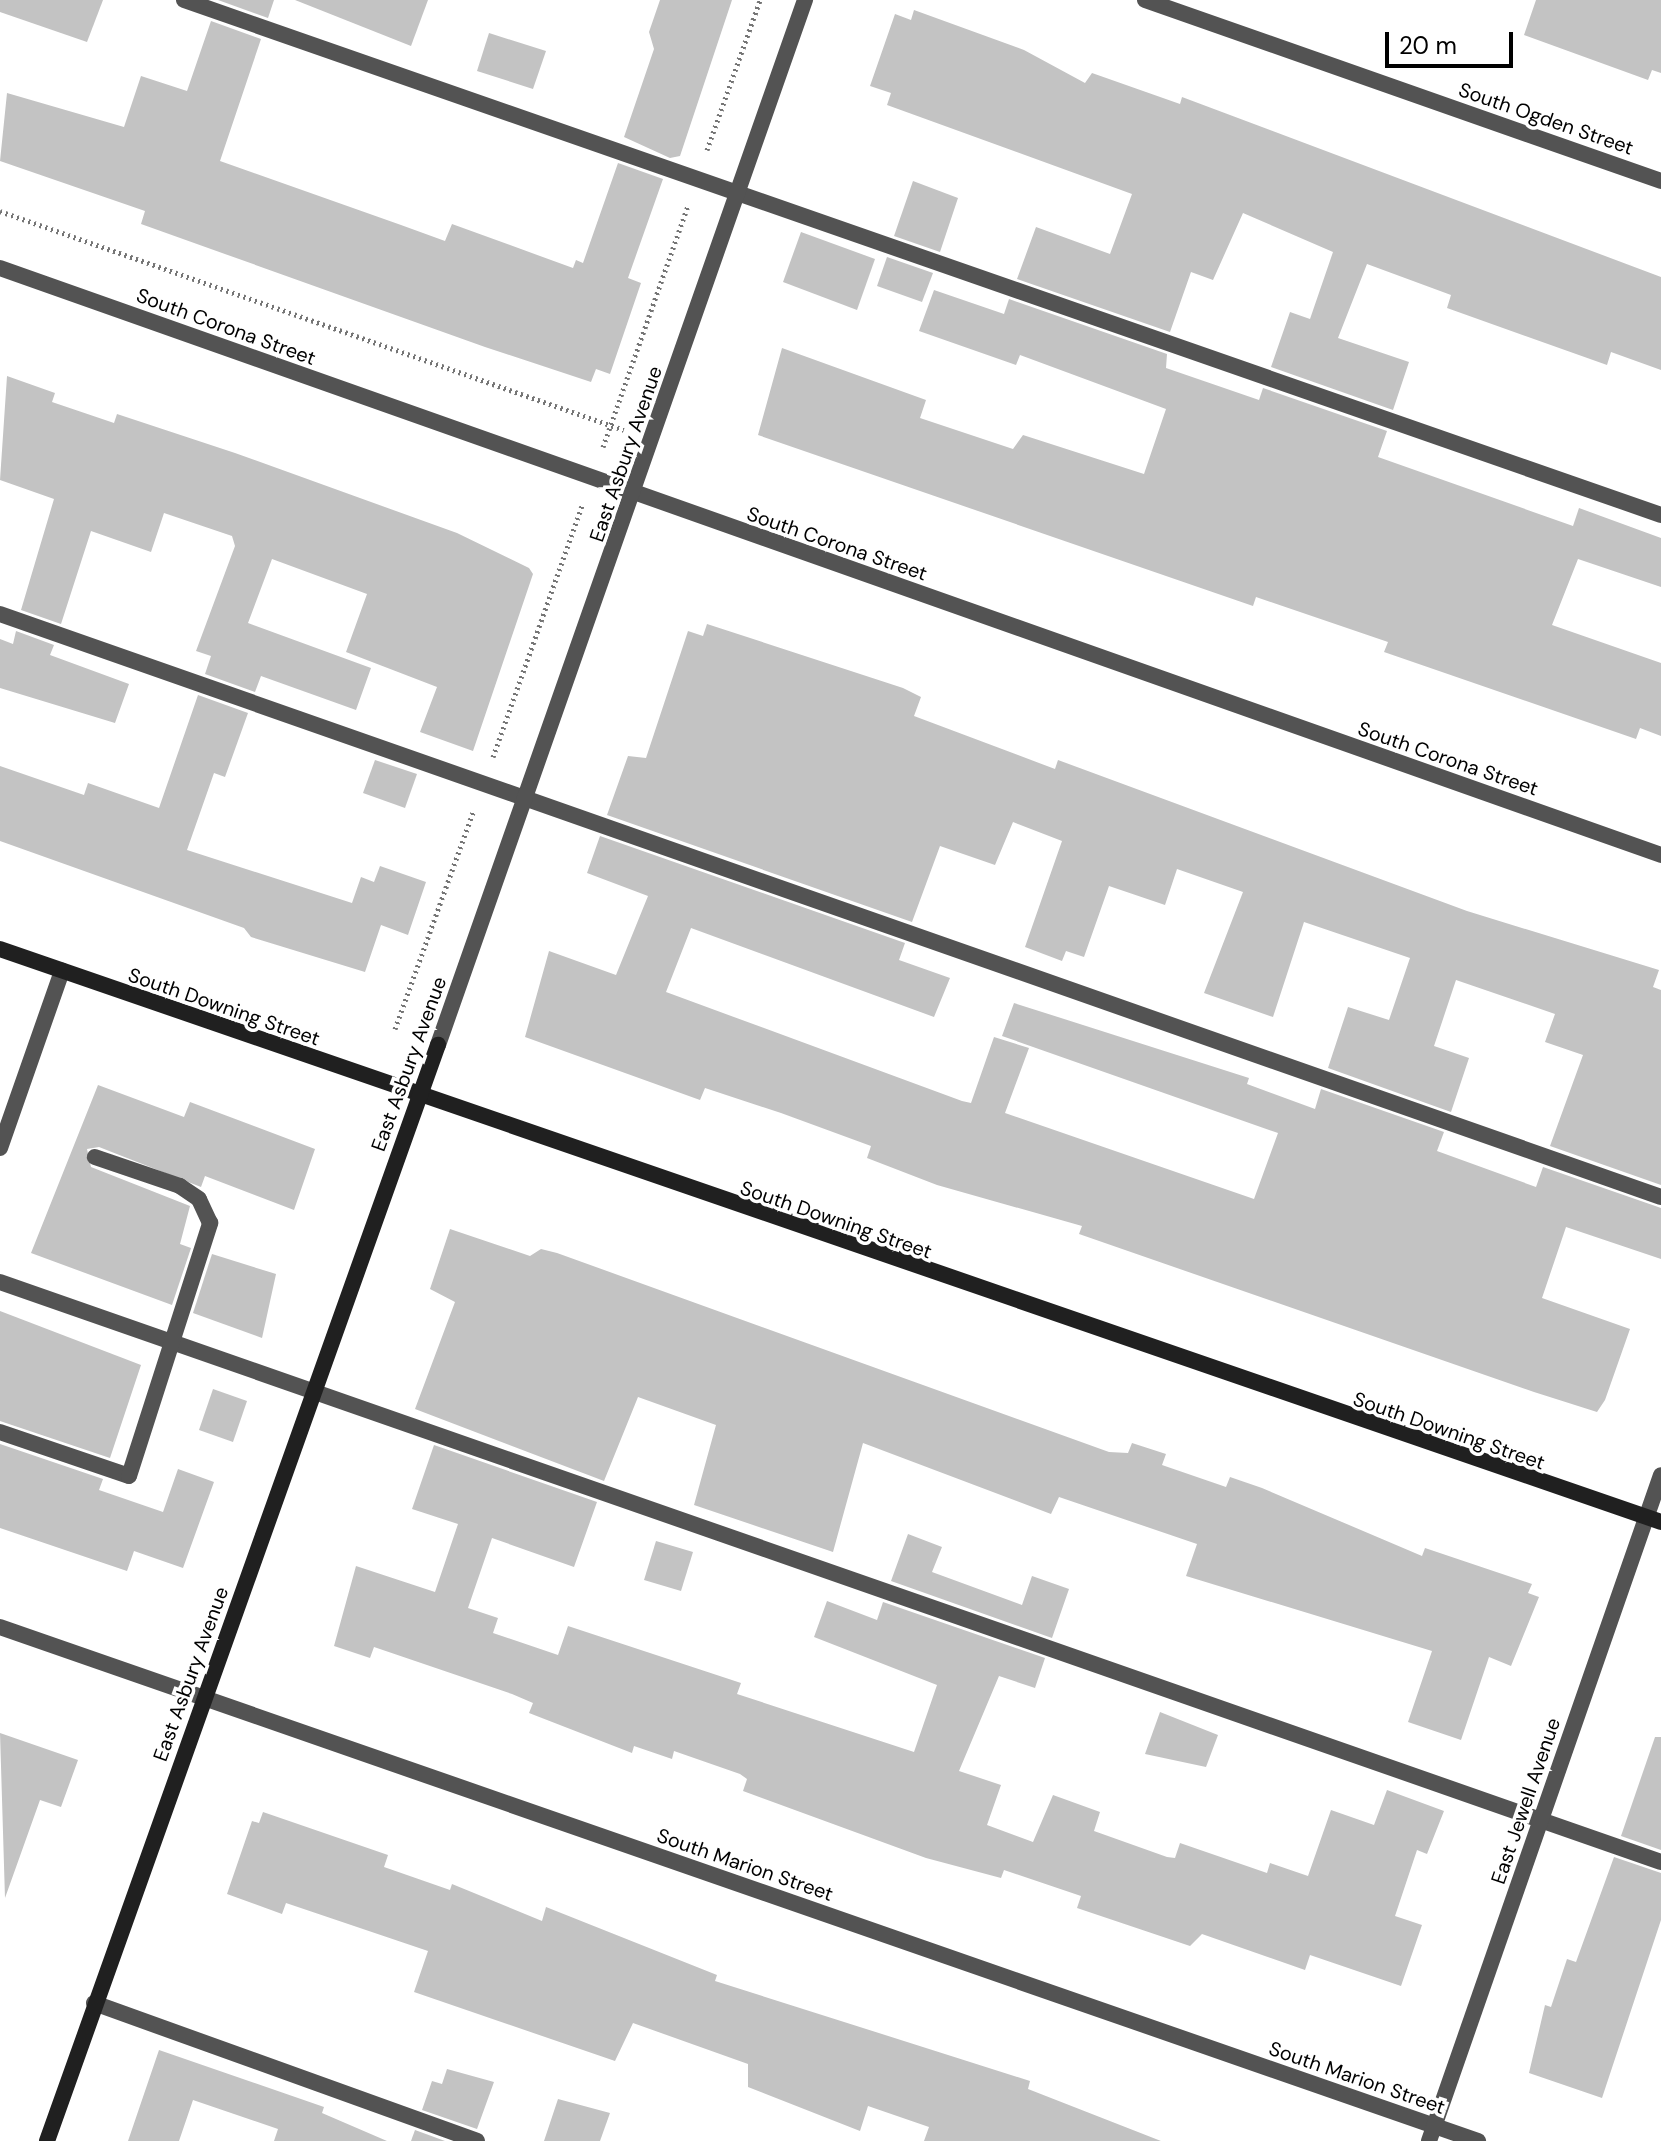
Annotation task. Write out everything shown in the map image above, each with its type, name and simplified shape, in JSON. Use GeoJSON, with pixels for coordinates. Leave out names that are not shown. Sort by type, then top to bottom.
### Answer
{"type":"FeatureCollection","features":[{"type":"Feature","properties":{"kind":"main road","name":"South Downing Street"},"geometry":{"type":"LineString","coordinates":[[0,949],[419,1097],[1653,1520]]}},
{"type":"Feature","properties":{"kind":"main road","name":"East Asbury Avenue"},"geometry":{"type":"LineString","coordinates":[[47,2141],[312,1390],[438,1045]]}},
{"type":"Feature","properties":{"kind":"street"},"geometry":{"type":"LineString","coordinates":[[184,0],[737,197],[1661,515]]}},
{"type":"Feature","properties":{"kind":"street","name":"East Asbury Avenue"},"geometry":{"type":"LineString","coordinates":[[438,1045],[805,0]]}},
{"type":"Feature","properties":{"kind":"street","name":"South Ogden Street"},"geometry":{"type":"LineString","coordinates":[[1145,0],[1661,181]]}},
{"type":"Feature","properties":{"kind":"street","name":"South Corona Street"},"geometry":{"type":"LineString","coordinates":[[0,268],[1661,855]]}},
{"type":"Feature","properties":{"kind":"street"},"geometry":{"type":"LineString","coordinates":[[0,614],[524,802],[1661,1197]]}},
{"type":"Feature","properties":{"kind":"street"},"geometry":{"type":"LineString","coordinates":[[0,1148],[62,971]]}},
{"type":"Feature","properties":{"kind":"street"},"geometry":{"type":"LineString","coordinates":[[0,1432],[129,1476],[210,1223],[199,1199],[180,1186],[95,1157]]}},
{"type":"Feature","properties":{"kind":"street"},"geometry":{"type":"LineString","coordinates":[[0,1282],[1661,1862]]}},
{"type":"Feature","properties":{"kind":"street","name":"East Jewell Avenue"},"geometry":{"type":"LineString","coordinates":[[1432,2134],[1540,1819],[1653,1520],[1661,1475]]}},
{"type":"Feature","properties":{"kind":"street","name":"South Marion Street"},"geometry":{"type":"LineString","coordinates":[[0,1627],[1432,2134],[1478,2141]]}},
{"type":"Feature","properties":{"kind":"street"},"geometry":{"type":"LineString","coordinates":[[94,2003],[477,2141]]}},
{"type":"Feature","properties":{"kind":"path"},"geometry":{"type":"LineString","coordinates":[[603,447],[760,0]]}},
{"type":"Feature","properties":{"kind":"path"},"geometry":{"type":"LineString","coordinates":[[0,211],[629,431]]}},
{"type":"Feature","properties":{"kind":"building"},"geometry":{"type":"Polygon","coordinates":[[[0,0],[103,0],[87,42],[0,12],[0,0]]]}},
{"type":"Feature","properties":{"kind":"building"},"geometry":{"type":"Polygon","coordinates":[[[218,0],[274,0],[268,18],[218,0]]]}},
{"type":"Feature","properties":{"kind":"building"},"geometry":{"type":"Polygon","coordinates":[[[295,0],[428,0],[411,46],[295,0]]]}},
{"type":"Feature","properties":{"kind":"building"},"geometry":{"type":"Polygon","coordinates":[[[660,0],[732,0],[680,156],[670,158],[624,137],[654,49],[649,32],[660,0]]]}},
{"type":"Feature","properties":{"kind":"building"},"geometry":{"type":"Polygon","coordinates":[[[1536,0],[1661,0],[1661,73],[1652,70],[1648,80],[1524,35],[1536,0]]]}},
{"type":"Feature","properties":{"kind":"building"},"geometry":{"type":"Polygon","coordinates":[[[914,10],[1024,50],[1085,83],[1092,73],[1180,104],[1182,97],[1661,277],[1661,370],[1611,352],[1607,365],[1447,308],[1451,295],[1367,264],[1338,338],[1409,362],[1393,410],[1271,367],[1290,312],[1310,319],[1333,252],[1243,213],[1213,280],[1191,272],[1170,332],[1017,279],[1036,227],[1110,254],[1132,194],[887,105],[891,93],[870,86],[895,14],[911,20],[914,10]]]}},
{"type":"Feature","properties":{"kind":"building"},"geometry":{"type":"Polygon","coordinates":[[[211,21],[261,39],[220,161],[445,241],[452,224],[573,268],[576,260],[583,263],[618,163],[663,179],[628,278],[641,283],[610,374],[596,369],[591,382],[485,347],[141,224],[145,211],[0,161],[7,93],[124,127],[141,76],[187,91],[211,21]]]}},
{"type":"Feature","properties":{"kind":"building"},"geometry":{"type":"Polygon","coordinates":[[[489,33],[546,51],[533,89],[477,71],[489,33]]]}},
{"type":"Feature","properties":{"kind":"building"},"geometry":{"type":"Polygon","coordinates":[[[913,181],[958,198],[940,252],[894,236],[913,181]]]}},
{"type":"Feature","properties":{"kind":"building"},"geometry":{"type":"Polygon","coordinates":[[[801,232],[875,259],[857,310],[783,282],[801,232]]]}},
{"type":"Feature","properties":{"kind":"building"},"geometry":{"type":"Polygon","coordinates":[[[887,257],[933,273],[922,302],[877,286],[887,257]]]}},
{"type":"Feature","properties":{"kind":"building"},"geometry":{"type":"Polygon","coordinates":[[[934,290],[1004,314],[1009,299],[1167,354],[1166,368],[1259,400],[1263,388],[1387,431],[1378,457],[1573,526],[1579,508],[1661,538],[1661,587],[1578,559],[1552,625],[1661,663],[1661,736],[1640,728],[1636,739],[1384,652],[1388,642],[1256,597],[1253,606],[758,435],[782,348],[926,400],[920,418],[1013,449],[1023,435],[1144,474],[1166,409],[1020,355],[1016,365],[919,331],[934,290]]]}},
{"type":"Feature","properties":{"kind":"building"},"geometry":{"type":"Polygon","coordinates":[[[7,376],[55,393],[52,402],[114,423],[117,414],[235,453],[457,533],[529,568],[533,574],[473,751],[420,732],[437,687],[346,652],[367,594],[272,559],[248,623],[371,668],[356,710],[261,676],[255,692],[205,674],[211,656],[196,651],[235,546],[232,536],[164,513],[151,552],[91,531],[61,624],[21,610],[54,499],[0,480],[7,376]]]}},
{"type":"Feature","properties":{"kind":"building"},"geometry":{"type":"Polygon","coordinates":[[[707,624],[903,688],[921,697],[914,716],[1055,769],[1058,760],[1467,911],[1659,970],[1653,987],[1661,990],[1661,1185],[1550,1146],[1583,1055],[1545,1042],[1555,1014],[1456,980],[1434,1046],[1469,1058],[1451,1112],[1328,1068],[1348,1007],[1389,1020],[1410,958],[1304,922],[1273,1017],[1204,993],[1243,892],[1177,869],[1165,905],[1109,886],[1084,957],[1066,951],[1062,961],[1025,947],[1062,841],[1013,822],[995,865],[940,846],[912,922],[607,815],[628,756],[646,758],[688,631],[703,636],[707,624]]]}},
{"type":"Feature","properties":{"kind":"building"},"geometry":{"type":"Polygon","coordinates":[[[16,631],[54,645],[50,655],[129,684],[115,723],[0,688],[0,639],[13,644],[16,631]]]}},
{"type":"Feature","properties":{"kind":"building"},"geometry":{"type":"Polygon","coordinates":[[[198,695],[248,713],[225,777],[214,773],[187,850],[352,903],[361,877],[374,882],[380,866],[426,882],[408,935],[381,925],[365,972],[251,937],[244,928],[0,841],[0,766],[84,795],[88,783],[159,808],[198,695]]]}},
{"type":"Feature","properties":{"kind":"building"},"geometry":{"type":"Polygon","coordinates":[[[375,760],[417,774],[405,808],[363,793],[375,760]]]}},
{"type":"Feature","properties":{"kind":"building"},"geometry":{"type":"Polygon","coordinates":[[[600,836],[905,943],[899,960],[950,978],[934,1017],[691,928],[666,992],[962,1101],[971,1103],[994,1037],[1029,1048],[1005,1113],[1254,1199],[1278,1133],[1002,1036],[1014,1003],[1249,1078],[1247,1084],[1315,1109],[1321,1089],[1444,1132],[1437,1151],[1536,1187],[1543,1167],[1661,1208],[1661,1259],[1566,1227],[1542,1298],[1630,1329],[1605,1400],[1597,1412],[1534,1392],[1079,1234],[1082,1226],[937,1185],[867,1158],[871,1146],[781,1113],[705,1088],[700,1100],[525,1037],[549,951],[616,975],[648,896],[587,873],[600,836]]]}},
{"type":"Feature","properties":{"kind":"building"},"geometry":{"type":"Polygon","coordinates":[[[98,1085],[184,1117],[190,1102],[315,1149],[294,1210],[205,1176],[201,1187],[99,1147],[87,1149],[91,1167],[190,1206],[180,1244],[191,1248],[172,1305],[31,1253],[98,1085]]]}},
{"type":"Feature","properties":{"kind":"building"},"geometry":{"type":"Polygon","coordinates":[[[450,1229],[530,1256],[541,1249],[557,1253],[1109,1452],[1128,1453],[1132,1443],[1166,1454],[1162,1465],[1226,1487],[1230,1477],[1262,1488],[1422,1556],[1425,1548],[1532,1584],[1528,1593],[1539,1597],[1511,1666],[1489,1657],[1461,1740],[1408,1722],[1432,1651],[1186,1576],[1197,1544],[1059,1497],[1051,1514],[863,1443],[833,1552],[694,1505],[716,1425],[638,1397],[604,1481],[415,1409],[455,1302],[430,1289],[450,1229]]]}},
{"type":"Feature","properties":{"kind":"building"},"geometry":{"type":"Polygon","coordinates":[[[212,1254],[276,1274],[262,1338],[193,1313],[212,1254]]]}},
{"type":"Feature","properties":{"kind":"building"},"geometry":{"type":"Polygon","coordinates":[[[0,1311],[141,1365],[110,1458],[0,1421],[0,1311]]]}},
{"type":"Feature","properties":{"kind":"building"},"geometry":{"type":"Polygon","coordinates":[[[213,1389],[247,1401],[233,1442],[199,1430],[213,1389]]]}},
{"type":"Feature","properties":{"kind":"building"},"geometry":{"type":"Polygon","coordinates":[[[0,1444],[103,1479],[99,1490],[163,1512],[178,1469],[214,1482],[183,1568],[134,1551],[127,1571],[0,1528],[0,1444]]]}},
{"type":"Feature","properties":{"kind":"building"},"geometry":{"type":"Polygon","coordinates":[[[434,1445],[597,1502],[574,1567],[492,1538],[468,1608],[498,1618],[493,1633],[558,1655],[568,1626],[741,1683],[737,1694],[914,1752],[937,1685],[814,1637],[827,1601],[877,1620],[883,1602],[1045,1658],[1035,1688],[999,1676],[959,1771],[1001,1785],[987,1825],[1033,1842],[1053,1795],[1100,1812],[1094,1831],[1167,1857],[1175,1858],[1180,1843],[1267,1873],[1270,1863],[1308,1876],[1331,1810],[1374,1825],[1387,1790],[1444,1811],[1427,1854],[1417,1850],[1395,1916],[1422,1925],[1401,1986],[1310,1955],[1305,1970],[1202,1934],[1190,1946],[1077,1908],[1081,1896],[1004,1870],[1001,1878],[926,1858],[743,1791],[747,1779],[740,1774],[674,1751],[672,1759],[634,1746],[632,1753],[529,1713],[533,1703],[512,1694],[374,1647],[370,1658],[334,1646],[356,1566],[435,1592],[458,1524],[412,1509],[434,1445]]]}},
{"type":"Feature","properties":{"kind":"building"},"geometry":{"type":"Polygon","coordinates":[[[908,1534],[942,1547],[932,1572],[1022,1605],[1032,1576],[1069,1589],[1052,1638],[891,1581],[908,1534]]]}},
{"type":"Feature","properties":{"kind":"building"},"geometry":{"type":"Polygon","coordinates":[[[656,1541],[693,1552],[681,1591],[644,1580],[656,1541]]]}},
{"type":"Feature","properties":{"kind":"building"},"geometry":{"type":"Polygon","coordinates":[[[1160,1712],[1218,1735],[1206,1767],[1145,1754],[1160,1712]]]}},
{"type":"Feature","properties":{"kind":"building"},"geometry":{"type":"Polygon","coordinates":[[[0,1733],[78,1760],[61,1807],[40,1800],[5,1898],[0,1733]]]}},
{"type":"Feature","properties":{"kind":"building"},"geometry":{"type":"Polygon","coordinates":[[[1655,1737],[1661,1737],[1661,1850],[1621,1836],[1655,1737]]]}},
{"type":"Feature","properties":{"kind":"building"},"geometry":{"type":"Polygon","coordinates":[[[263,1812],[388,1855],[384,1867],[450,1890],[452,1884],[542,1921],[546,1907],[717,1975],[715,1981],[1030,2081],[1028,2089],[1161,2141],[924,2141],[929,2127],[868,2106],[860,2131],[748,2087],[748,2064],[633,2023],[615,2061],[414,1992],[428,1951],[286,1903],[282,1914],[227,1894],[252,1821],[259,1823],[263,1812]]]}},
{"type":"Feature","properties":{"kind":"building"},"geometry":{"type":"Polygon","coordinates":[[[1614,1857],[1661,1873],[1661,1920],[1602,2098],[1529,2073],[1545,2005],[1551,2007],[1567,1959],[1576,1962],[1614,1857]]]}},
{"type":"Feature","properties":{"kind":"building"},"geometry":{"type":"Polygon","coordinates":[[[159,2050],[324,2107],[322,2113],[387,2141],[274,2141],[278,2129],[193,2100],[179,2141],[128,2141],[159,2050]]]}},
{"type":"Feature","properties":{"kind":"building"},"geometry":{"type":"Polygon","coordinates":[[[447,2069],[494,2082],[477,2129],[422,2110],[432,2081],[442,2084],[447,2069]]]}},
{"type":"Feature","properties":{"kind":"building"},"geometry":{"type":"Polygon","coordinates":[[[558,2099],[610,2113],[600,2141],[544,2141],[558,2099]]]}},
{"type":"Feature","properties":{"kind":"building"},"geometry":{"type":"Polygon","coordinates":[[[415,2130],[445,2141],[411,2141],[415,2130]]]}}]}
